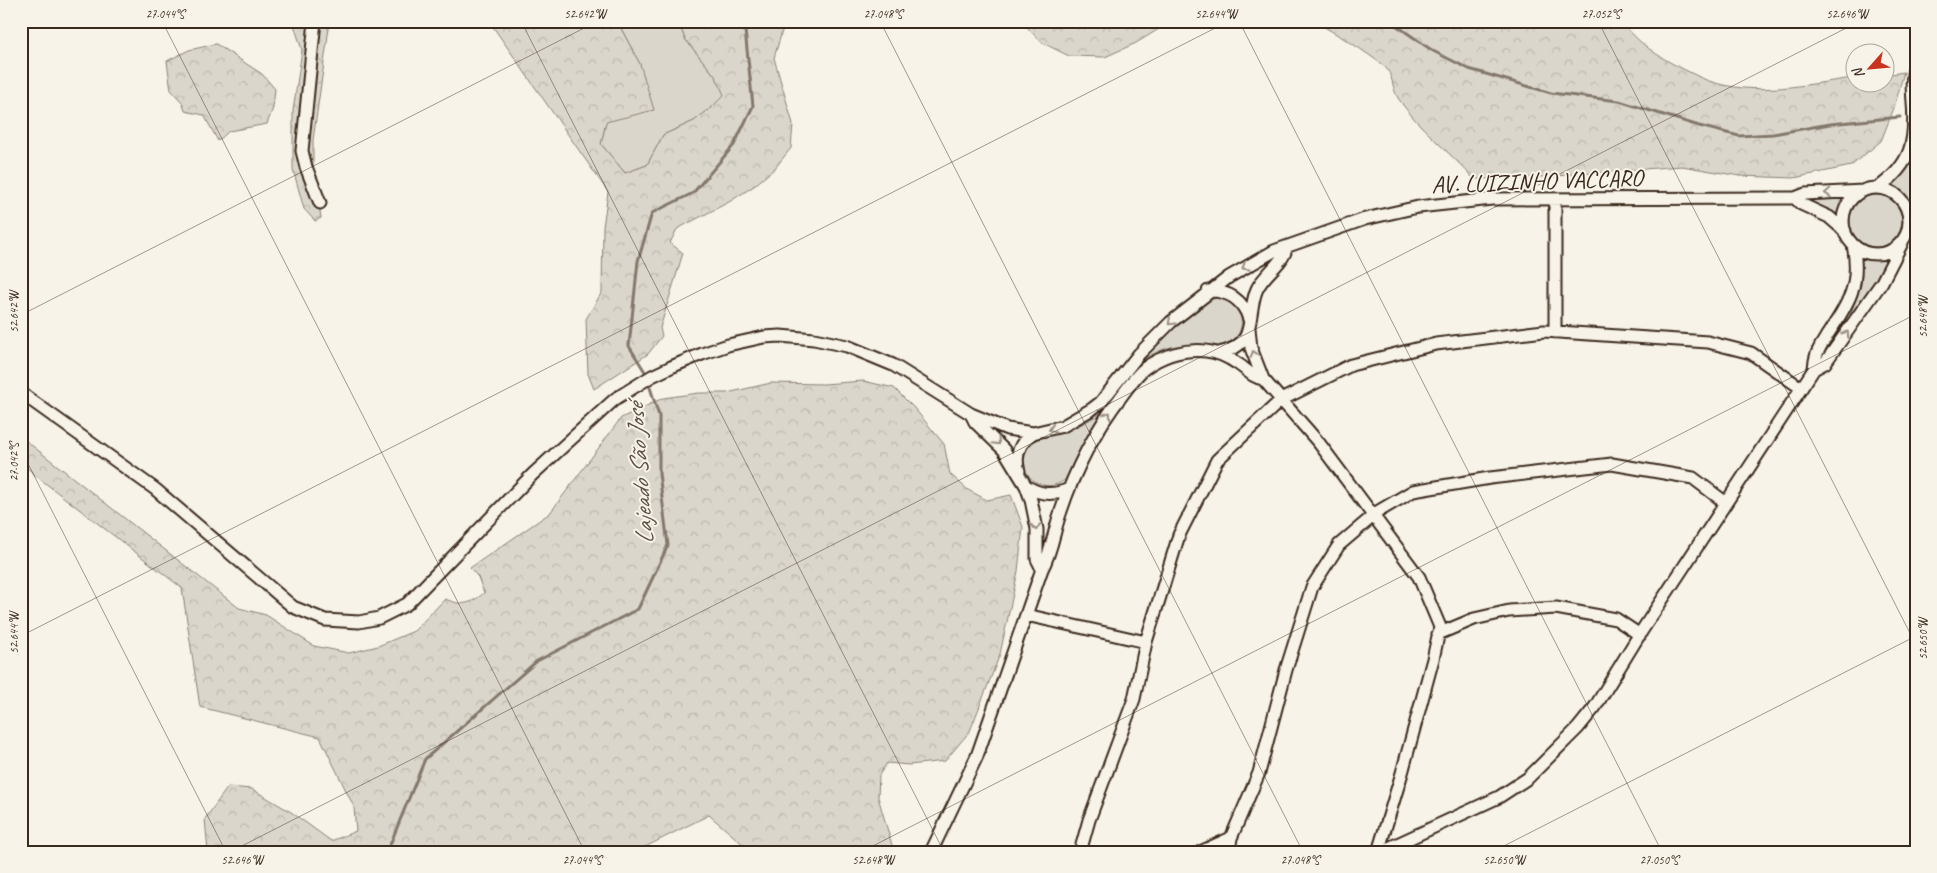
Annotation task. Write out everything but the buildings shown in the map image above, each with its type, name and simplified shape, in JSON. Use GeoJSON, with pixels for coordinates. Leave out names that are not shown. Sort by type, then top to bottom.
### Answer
{"type":"FeatureCollection","features":[{"type":"Feature","properties":{"kind":"street"},"geometry":{"type":"LineString","coordinates":[[315,21],[302,151],[320,203]]}},
{"type":"Feature","properties":{"kind":"street"},"geometry":{"type":"LineString","coordinates":[[1878,188],[1898,170],[1911,146],[1915,128],[1912,84],[1916,63]]}},
{"type":"Feature","properties":{"kind":"street"},"geometry":{"type":"LineString","coordinates":[[1379,852],[1499,798],[1528,778],[1578,728],[1595,707],[1640,634],[1801,388],[1814,369],[1825,363],[1882,282],[1909,228],[1908,212],[1900,198],[1886,190],[1878,188],[1863,191],[1856,195],[1846,208],[1844,215],[1845,231]]}},
{"type":"Feature","properties":{"kind":"street","name":"AV. LUIZINHO VACCARO"},"geometry":{"type":"LineString","coordinates":[[1033,434],[1063,426],[1101,402],[1154,338],[1176,317],[1208,291],[1251,263],[1274,251],[1365,219],[1418,207],[1476,200],[1795,198],[1805,194],[1863,191]]}},
{"type":"Feature","properties":{"kind":"street"},"geometry":{"type":"LineString","coordinates":[[1795,198],[1801,204],[1828,217],[1845,231],[1853,245],[1859,250],[1874,254],[1890,252],[1902,242]]}},
{"type":"Feature","properties":{"kind":"street"},"geometry":{"type":"LineString","coordinates":[[1555,199],[1555,332]]}},
{"type":"Feature","properties":{"kind":"street"},"geometry":{"type":"LineString","coordinates":[[1909,220],[1916,205]]}},
{"type":"Feature","properties":{"kind":"street"},"geometry":{"type":"LineString","coordinates":[[1814,369],[1814,355],[1842,313],[1851,295],[1856,267],[1853,245]]}},
{"type":"Feature","properties":{"kind":"street"},"geometry":{"type":"LineString","coordinates":[[1219,353],[1236,346],[1244,338],[1258,288],[1269,271],[1284,257],[1286,248]]}},
{"type":"Feature","properties":{"kind":"street"},"geometry":{"type":"LineString","coordinates":[[1208,291],[1222,292],[1235,297],[1244,307],[1249,324],[1251,348],[1263,379],[1319,443],[1419,577],[1440,626],[1402,773],[1379,852]]}},
{"type":"Feature","properties":{"kind":"street"},"geometry":{"type":"LineString","coordinates":[[1080,852],[1089,820],[1134,700],[1146,642],[1179,535],[1217,460],[1281,400],[1360,362],[1436,344],[1544,331],[1708,342],[1751,353],[1801,388]]}},
{"type":"Feature","properties":{"kind":"street"},"geometry":{"type":"LineString","coordinates":[[21,393],[155,489],[293,606],[319,619],[348,623],[379,618],[407,604],[533,474],[615,399],[652,376],[702,354],[746,341],[780,336],[814,339],[847,346],[879,358],[908,373],[971,414],[1007,429],[1033,434]]}},
{"type":"Feature","properties":{"kind":"street"},"geometry":{"type":"LineString","coordinates":[[931,852],[977,756],[1042,569],[1048,558],[1056,524],[1068,489],[1098,431],[1136,376],[1155,362],[1176,354],[1197,351],[1219,353],[1258,378],[1263,379]]}},
{"type":"Feature","properties":{"kind":"street"},"geometry":{"type":"LineString","coordinates":[[971,414],[975,422],[1004,450],[1026,486],[1033,507],[1037,529],[1037,559],[1042,569]]}},
{"type":"Feature","properties":{"kind":"street"},"geometry":{"type":"LineString","coordinates":[[1019,473],[1017,460],[1020,448],[1025,440],[1033,434]]}},
{"type":"Feature","properties":{"kind":"street"},"geometry":{"type":"LineString","coordinates":[[1229,852],[1231,838],[1259,773],[1286,670],[1312,587],[1339,545],[1374,516],[1413,491],[1490,478],[1612,464],[1693,478],[1726,503]]}},
{"type":"Feature","properties":{"kind":"street"},"geometry":{"type":"LineString","coordinates":[[1026,486],[1044,494],[1057,493],[1068,489]]}},
{"type":"Feature","properties":{"kind":"street"},"geometry":{"type":"LineString","coordinates":[[1438,634],[1474,619],[1509,611],[1556,608],[1616,619],[1640,634]]}},
{"type":"Feature","properties":{"kind":"street"},"geometry":{"type":"LineString","coordinates":[[1026,615],[1146,642]]}},
{"type":"Feature","properties":{"kind":"street"},"geometry":{"type":"LineString","coordinates":[[1200,852],[1231,838]]}},
{"type":"Feature","properties":{"kind":"green space"},"geometry":{"type":"Polygon","coordinates":[[[296,21],[330,21],[313,140],[313,164],[321,218],[315,221],[304,209],[293,169],[293,111],[302,50],[294,25],[296,21]]]}},
{"type":"Feature","properties":{"kind":"green space"},"geometry":{"type":"Polygon","coordinates":[[[489,21],[617,21],[640,64],[654,110],[606,122],[601,144],[625,173],[647,165],[663,135],[694,121],[724,95],[716,77],[685,39],[678,21],[785,21],[774,58],[793,124],[791,148],[775,168],[754,186],[729,202],[677,229],[670,243],[683,253],[660,328],[662,336],[648,354],[594,389],[588,374],[586,319],[602,292],[603,227],[608,192],[489,21]]]}},
{"type":"Feature","properties":{"kind":"green space"},"geometry":{"type":"Polygon","coordinates":[[[617,21],[678,21],[685,39],[716,77],[725,95],[694,121],[663,135],[647,165],[625,173],[601,144],[606,122],[640,64],[617,21]]]}},
{"type":"Feature","properties":{"kind":"green space"},"geometry":{"type":"Polygon","coordinates":[[[1027,21],[1172,21],[1136,43],[1105,57],[1069,56],[1041,42],[1026,26],[1027,21]]]}},
{"type":"Feature","properties":{"kind":"green space"},"geometry":{"type":"Polygon","coordinates":[[[1314,21],[1621,21],[1641,42],[1656,54],[1672,63],[1709,81],[1745,88],[1781,88],[1844,79],[1844,92],[1894,92],[1894,74],[1904,72],[1894,108],[1881,141],[1851,166],[1794,178],[1740,176],[1682,166],[1529,178],[1474,179],[1424,130],[1406,109],[1396,94],[1388,70],[1359,48],[1314,21]]]}},
{"type":"Feature","properties":{"kind":"green space"},"geometry":{"type":"Polygon","coordinates":[[[216,44],[262,74],[275,89],[273,108],[267,124],[229,131],[218,141],[204,115],[185,111],[182,102],[171,90],[167,61],[189,50],[216,44]]]}},
{"type":"Feature","properties":{"kind":"green space"},"geometry":{"type":"Polygon","coordinates":[[[1916,152],[1916,186],[1910,201],[1892,186],[1904,173],[1916,152]]]}},
{"type":"Feature","properties":{"kind":"green space"},"geometry":{"type":"Polygon","coordinates":[[[1876,195],[1886,197],[1894,203],[1900,211],[1902,221],[1900,231],[1894,239],[1886,245],[1876,247],[1866,245],[1858,239],[1852,231],[1850,221],[1852,211],[1858,203],[1866,197],[1876,195]]]}},
{"type":"Feature","properties":{"kind":"green space"},"geometry":{"type":"Polygon","coordinates":[[[1845,198],[1837,217],[1807,199],[1845,198]]]}},
{"type":"Feature","properties":{"kind":"green space"},"geometry":{"type":"Polygon","coordinates":[[[1862,257],[1886,260],[1875,280],[1850,315],[1861,285],[1862,257]]]}},
{"type":"Feature","properties":{"kind":"green space"},"geometry":{"type":"Polygon","coordinates":[[[1217,298],[1231,303],[1240,315],[1241,327],[1237,336],[1231,342],[1214,346],[1176,346],[1159,351],[1144,359],[1188,314],[1198,306],[1217,298]]]}},
{"type":"Feature","properties":{"kind":"green space"},"geometry":{"type":"Polygon","coordinates":[[[863,381],[894,388],[914,408],[944,444],[950,474],[968,490],[987,500],[1011,495],[1023,527],[1018,571],[1000,654],[970,731],[945,761],[909,765],[887,763],[879,775],[878,797],[894,852],[752,852],[709,815],[631,852],[519,852],[503,847],[494,852],[208,852],[205,819],[228,787],[252,789],[291,812],[331,841],[356,831],[354,807],[320,737],[200,707],[182,588],[36,476],[21,462],[21,437],[239,608],[266,615],[314,646],[349,653],[378,646],[414,631],[445,599],[457,603],[466,603],[484,593],[478,577],[470,568],[550,513],[621,418],[663,398],[699,393],[727,393],[771,383],[824,384],[863,381]]]}},
{"type":"Feature","properties":{"kind":"green space"},"geometry":{"type":"Polygon","coordinates":[[[1102,412],[1067,478],[1057,484],[1047,486],[1037,483],[1030,477],[1025,469],[1023,460],[1025,451],[1032,442],[1069,430],[1102,412]]]}},
{"type":"Feature","properties":{"kind":"waterway","name":"Lajeado São José"},"geometry":{"type":"LineString","coordinates":[[647,375],[629,346],[638,261],[652,213],[693,193],[734,145],[753,106],[744,21]]}},
{"type":"Feature","properties":{"kind":"waterway"},"geometry":{"type":"LineString","coordinates":[[1390,21],[1433,51],[1469,69],[1551,93],[1619,101],[1699,126],[1739,136],[1773,134],[1830,124],[1900,117]]}},
{"type":"Feature","properties":{"kind":"waterway","name":"Lajeado São José"},"geometry":{"type":"LineString","coordinates":[[387,852],[425,759],[537,661],[638,609],[668,545],[659,473],[659,416],[648,381]]}}]}
